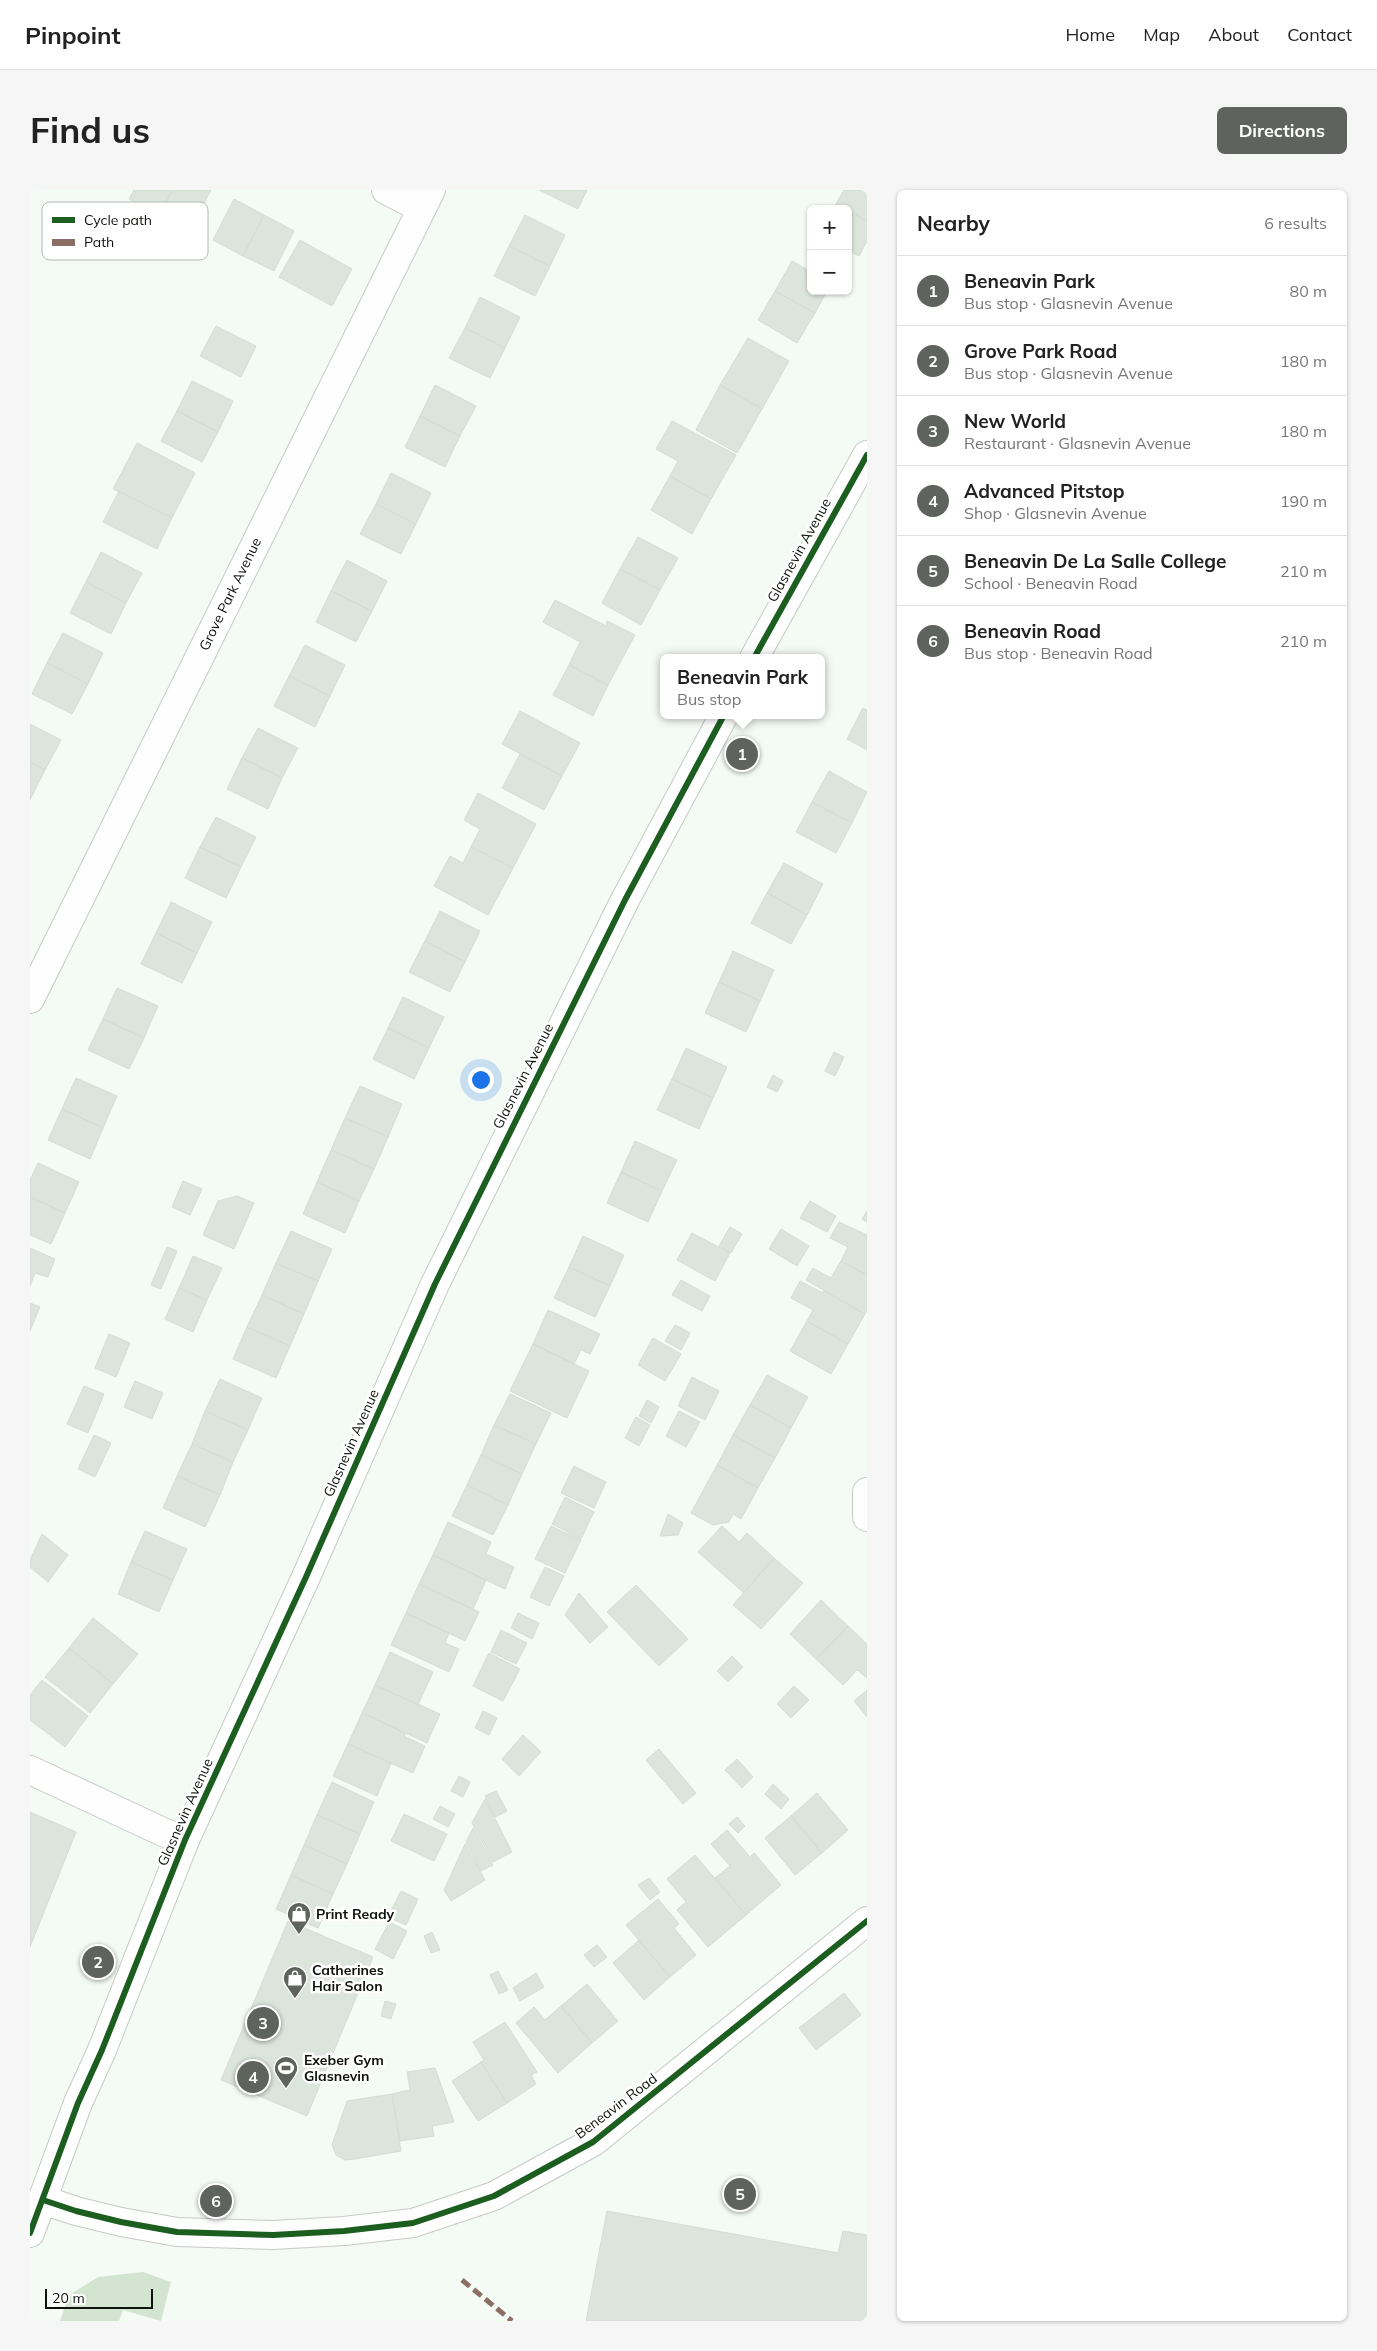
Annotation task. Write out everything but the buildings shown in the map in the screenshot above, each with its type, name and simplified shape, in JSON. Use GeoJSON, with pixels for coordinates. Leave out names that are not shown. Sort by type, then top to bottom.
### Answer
{"type":"FeatureCollection","features":[{"type":"Feature","properties":{"kind":"street"},"geometry":{"type":"LineString","coordinates":[[386,190],[426,199]]}},
{"type":"Feature","properties":{"kind":"street","name":"Grove Park Avenue"},"geometry":{"type":"LineString","coordinates":[[30,999],[426,199]]}},
{"type":"Feature","properties":{"kind":"street","name":"Glasnevin Avenue"},"geometry":{"type":"LineString","coordinates":[[756,654],[867,455]]}},
{"type":"Feature","properties":{"kind":"street","name":"Glasnevin Avenue"},"geometry":{"type":"LineString","coordinates":[[30,2233],[78,2103],[102,2050],[185,1840],[310,1568],[435,1284],[625,900],[722,719]]}},
{"type":"Feature","properties":{"kind":"street"},"geometry":{"type":"LineString","coordinates":[[867,1492],[867,1517]]}},
{"type":"Feature","properties":{"kind":"street"},"geometry":{"type":"LineString","coordinates":[[30,1770],[162,1832],[185,1840]]}},
{"type":"Feature","properties":{"kind":"street","name":"Beneavin Road"},"geometry":{"type":"LineString","coordinates":[[43,2200],[104,2218],[177,2232],[274,2235],[344,2231],[413,2223],[494,2196],[593,2142],[867,1921]]}},
{"type":"Feature","properties":{"kind":"green space"},"geometry":{"type":"Polygon","coordinates":[[[143,2272],[171,2282],[161,2321],[123,2310],[119,2321],[60,2321],[69,2295],[98,2277],[143,2272]]]}},
{"type":"Feature","properties":{"kind":"marked path"},"geometry":{"type":"LineString","coordinates":[[462,2280],[512,2321]]}},
{"type":"Feature","properties":{"kind":"cycle path"},"geometry":{"type":"LineString","coordinates":[[756,654],[867,455]]}},
{"type":"Feature","properties":{"kind":"cycle path"},"geometry":{"type":"LineString","coordinates":[[30,2233],[78,2103],[102,2050],[185,1840],[306,1577],[435,1284],[625,900],[722,719]]}},
{"type":"Feature","properties":{"kind":"cycle path"},"geometry":{"type":"LineString","coordinates":[[43,2200],[76,2211],[121,2222],[177,2232],[273,2235],[344,2231],[413,2223],[494,2196],[593,2142],[867,1921]]}},
{"type":"Feature","properties":{"kind":"place","name":"Beneavin Park"},"geometry":{"type":"Point","coordinates":[742,754]}},
{"type":"Feature","properties":{"kind":"place","name":"Print Ready"},"geometry":{"type":"Point","coordinates":[299,1935]}},
{"type":"Feature","properties":{"kind":"place","name":"Grove Park Road"},"geometry":{"type":"Point","coordinates":[98,1962]}},
{"type":"Feature","properties":{"kind":"place","name":"Catherines Hair Salon"},"geometry":{"type":"Point","coordinates":[295,1999]}},
{"type":"Feature","properties":{"kind":"place","name":"New World"},"geometry":{"type":"Point","coordinates":[263,2023]}},
{"type":"Feature","properties":{"kind":"place","name":"Advanced Pitstop"},"geometry":{"type":"Point","coordinates":[253,2077]}},
{"type":"Feature","properties":{"kind":"place","name":"Exeber Gym Glasnevin"},"geometry":{"type":"Point","coordinates":[286,2089]}},
{"type":"Feature","properties":{"kind":"place","name":"Beneavin De La Salle College"},"geometry":{"type":"Point","coordinates":[740,2194]}},
{"type":"Feature","properties":{"kind":"place","name":"Beneavin Road"},"geometry":{"type":"Point","coordinates":[216,2201]}}]}
